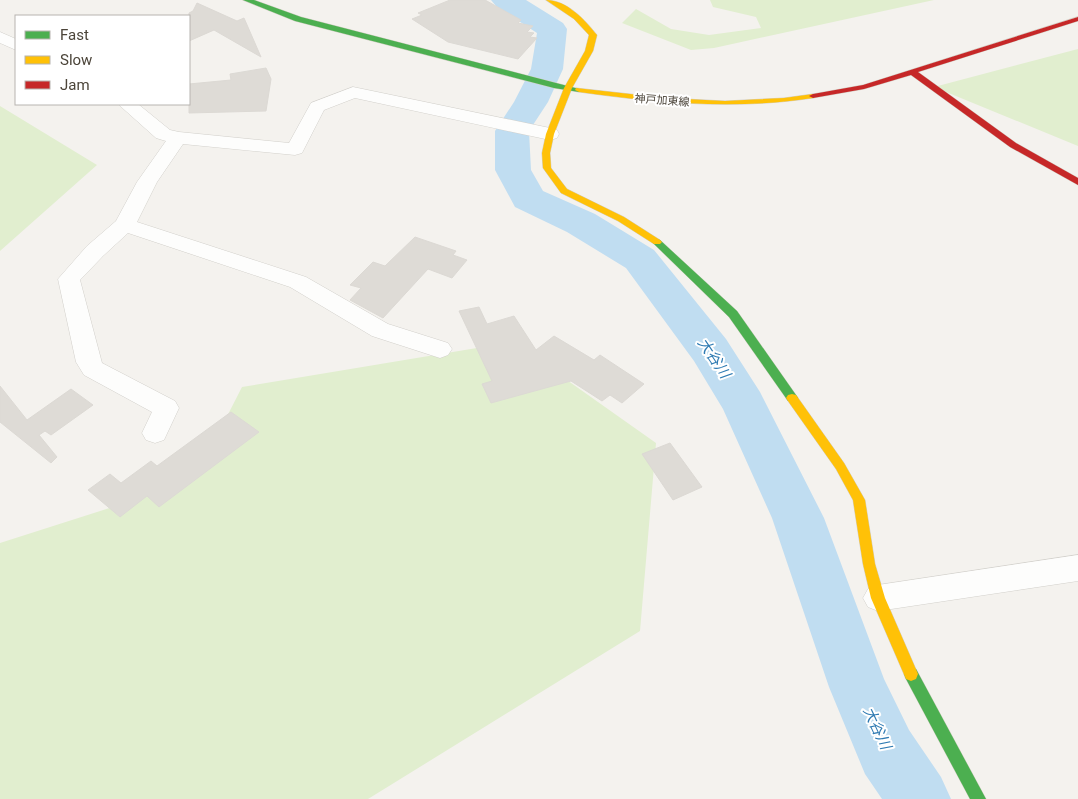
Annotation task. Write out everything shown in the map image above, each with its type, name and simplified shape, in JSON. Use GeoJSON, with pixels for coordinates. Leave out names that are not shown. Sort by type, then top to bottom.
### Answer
{"type":"FeatureCollection","features":[{"type":"Feature","properties":{"kind":"street","name":"神戸加東線"},"geometry":{"type":"LineString","coordinates":[[246,0],[308,21],[554,86],[641,99],[713,103],[774,102],[864,87],[1078,19]]}},
{"type":"Feature","properties":{"kind":"street"},"geometry":{"type":"LineString","coordinates":[[550,0],[577,18],[593,35],[588,51],[544,133],[547,168],[564,191],[621,219],[664,246],[733,314],[840,466],[860,500],[869,564],[878,598],[909,670],[978,799]]}},
{"type":"Feature","properties":{"kind":"street"},"geometry":{"type":"LineString","coordinates":[[0,37],[15,44]]}},
{"type":"Feature","properties":{"kind":"street"},"geometry":{"type":"LineString","coordinates":[[912,72],[1004,140],[1050,168],[1078,182]]}},
{"type":"Feature","properties":{"kind":"street"},"geometry":{"type":"LineString","coordinates":[[128,105],[163,134],[178,138],[295,149],[317,107],[353,92],[544,133]]}},
{"type":"Feature","properties":{"kind":"street"},"geometry":{"type":"LineString","coordinates":[[155,433],[166,408],[93,370],[88,362],[69,279],[95,251],[125,225],[147,182],[178,138]]}},
{"type":"Feature","properties":{"kind":"street"},"geometry":{"type":"LineString","coordinates":[[125,225],[298,282],[380,330],[440,348]]}},
{"type":"Feature","properties":{"kind":"street"},"geometry":{"type":"LineString","coordinates":[[878,598],[1078,568]]}},
{"type":"Feature","properties":{"kind":"green space"},"geometry":{"type":"Polygon","coordinates":[[[710,0],[934,0],[714,48],[691,50],[622,23],[636,9],[671,29],[709,35],[761,28],[756,17],[713,7],[710,0]]]}},
{"type":"Feature","properties":{"kind":"green space"},"geometry":{"type":"Polygon","coordinates":[[[1078,49],[1078,146],[934,87],[1078,49]]]}},
{"type":"Feature","properties":{"kind":"green space"},"geometry":{"type":"Polygon","coordinates":[[[0,106],[97,165],[0,251],[0,106]]]}},
{"type":"Feature","properties":{"kind":"green space"},"geometry":{"type":"Polygon","coordinates":[[[513,342],[656,443],[640,631],[368,799],[0,799],[0,543],[194,481],[242,387],[513,342]]]}},
{"type":"Feature","properties":{"kind":"building"},"geometry":{"type":"Polygon","coordinates":[[[450,0],[485,0],[521,20],[518,23],[533,26],[527,32],[534,33],[530,37],[537,38],[518,59],[448,42],[412,19],[422,15],[418,13],[450,0]]]}},
{"type":"Feature","properties":{"kind":"building"},"geometry":{"type":"Polygon","coordinates":[[[197,3],[237,21],[244,18],[261,57],[214,30],[190,41],[189,13],[193,11],[197,3]]]}},
{"type":"Feature","properties":{"kind":"building"},"geometry":{"type":"Polygon","coordinates":[[[266,68],[271,79],[266,111],[189,113],[190,84],[231,80],[230,74],[266,68]]]}},
{"type":"Feature","properties":{"kind":"building"},"geometry":{"type":"Polygon","coordinates":[[[415,237],[456,251],[453,255],[467,260],[452,278],[428,269],[383,318],[350,300],[361,288],[350,285],[373,262],[385,266],[415,237]]]}},
{"type":"Feature","properties":{"kind":"building"},"geometry":{"type":"Polygon","coordinates":[[[479,307],[487,324],[514,316],[536,350],[554,336],[594,360],[600,355],[644,384],[622,403],[610,395],[602,401],[571,381],[491,403],[482,384],[492,381],[459,311],[479,307]]]}},
{"type":"Feature","properties":{"kind":"building"},"geometry":{"type":"Polygon","coordinates":[[[0,386],[27,420],[71,389],[93,405],[51,435],[45,431],[39,435],[57,457],[51,463],[0,422],[0,386]]]}},
{"type":"Feature","properties":{"kind":"building"},"geometry":{"type":"Polygon","coordinates":[[[231,412],[259,432],[159,507],[147,496],[120,517],[88,490],[110,474],[121,483],[151,461],[157,466],[231,412]]]}},
{"type":"Feature","properties":{"kind":"building"},"geometry":{"type":"Polygon","coordinates":[[[670,443],[702,487],[673,500],[642,454],[670,443]]]}},
{"type":"Feature","properties":{"kind":"waterway","name":"大谷川"},"geometry":{"type":"LineString","coordinates":[[506,0],[552,29],[552,43],[547,69],[531,102],[512,131],[511,151],[513,170],[528,199],[581,223],[640,259],[710,350],[744,404],[798,518],[858,687],[887,752],[919,799]]}},
{"type":"Feature","properties":{"kind":"traffic: fast"},"geometry":{"type":"LineString","coordinates":[[247,0],[298,19],[554,86],[579,90]]}},
{"type":"Feature","properties":{"kind":"traffic: fast"},"geometry":{"type":"LineString","coordinates":[[657,242],[733,314],[792,398]]}},
{"type":"Feature","properties":{"kind":"traffic: fast"},"geometry":{"type":"LineString","coordinates":[[911,674],[978,799]]}},
{"type":"Feature","properties":{"kind":"traffic: slow"},"geometry":{"type":"LineString","coordinates":[[550,0],[577,17],[593,35],[589,51],[568,88],[550,134],[546,153],[547,168],[564,191],[621,219],[657,242]]}},
{"type":"Feature","properties":{"kind":"traffic: slow"},"geometry":{"type":"LineString","coordinates":[[579,90],[637,98],[725,103],[754,103],[813,96]]}},
{"type":"Feature","properties":{"kind":"traffic: slow"},"geometry":{"type":"LineString","coordinates":[[792,398],[840,466],[859,500],[869,564],[878,598],[911,674]]}},
{"type":"Feature","properties":{"kind":"traffic: jam"},"geometry":{"type":"LineString","coordinates":[[813,96],[864,87],[1078,19]]}},
{"type":"Feature","properties":{"kind":"traffic: jam"},"geometry":{"type":"LineString","coordinates":[[912,72],[1013,145],[1078,182]]}}]}
